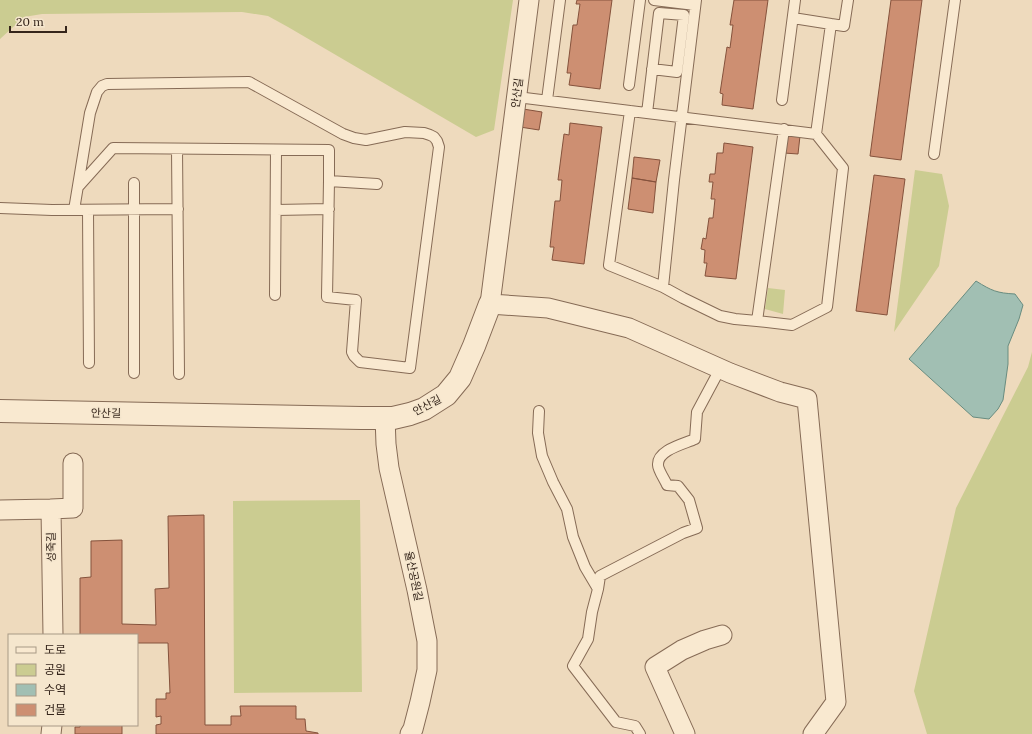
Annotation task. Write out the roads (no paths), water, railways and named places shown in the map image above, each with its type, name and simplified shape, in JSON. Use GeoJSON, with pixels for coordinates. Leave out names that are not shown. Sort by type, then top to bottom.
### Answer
{"type":"FeatureCollection","features":[{"type":"Feature","properties":{"kind":"street","name":"안산길"},"geometry":{"type":"LineString","coordinates":[[0,411],[393,418],[424,409],[446,395],[460,378],[490,304],[529,0]]}},
{"type":"Feature","properties":{"kind":"street"},"geometry":{"type":"LineString","coordinates":[[490,304],[548,308],[629,328],[730,373],[780,392],[807,399],[836,702],[813,734]]}},
{"type":"Feature","properties":{"kind":"street","name":"율산공원길"},"geometry":{"type":"LineString","coordinates":[[385,418],[389,468],[427,641],[427,670],[413,729],[410,734]]}},
{"type":"Feature","properties":{"kind":"street"},"geometry":{"type":"LineString","coordinates":[[0,510],[73,508],[73,463]]}},
{"type":"Feature","properties":{"kind":"street","name":"성죽길"},"geometry":{"type":"LineString","coordinates":[[51,509],[53,634]]}},
{"type":"Feature","properties":{"kind":"street"},"geometry":{"type":"LineString","coordinates":[[685,734],[655,667],[682,650],[704,640],[722,635]]}},
{"type":"Feature","properties":{"kind":"lane"},"geometry":{"type":"LineString","coordinates":[[548,100],[560,0]]}},
{"type":"Feature","properties":{"kind":"lane"},"geometry":{"type":"LineString","coordinates":[[629,84],[640,0]]}},
{"type":"Feature","properties":{"kind":"lane"},"geometry":{"type":"LineString","coordinates":[[654,0],[696,3],[662,287]]}},
{"type":"Feature","properties":{"kind":"lane"},"geometry":{"type":"LineString","coordinates":[[782,100],[795,0]]}},
{"type":"Feature","properties":{"kind":"lane"},"geometry":{"type":"LineString","coordinates":[[793,18],[844,26],[848,0]]}},
{"type":"Feature","properties":{"kind":"lane"},"geometry":{"type":"LineString","coordinates":[[934,154],[955,0]]}},
{"type":"Feature","properties":{"kind":"lane"},"geometry":{"type":"LineString","coordinates":[[647,113],[658,13],[684,14],[677,72],[652,69]]}},
{"type":"Feature","properties":{"kind":"lane"},"geometry":{"type":"LineString","coordinates":[[816,134],[831,24]]}},
{"type":"Feature","properties":{"kind":"lane"},"geometry":{"type":"LineString","coordinates":[[74,210],[90,113],[97,92],[102,86],[107,84],[249,82],[343,134],[354,138],[366,140],[405,132],[430,135],[437,141],[439,146],[410,368],[360,362],[352,352],[356,300],[327,296],[329,150],[114,148],[78,187]]}},
{"type":"Feature","properties":{"kind":"lane"},"geometry":{"type":"LineString","coordinates":[[517,97],[816,134],[843,168],[827,307],[792,324],[735,319],[720,316],[662,287],[609,265],[630,111]]}},
{"type":"Feature","properties":{"kind":"lane"},"geometry":{"type":"LineString","coordinates":[[757,321],[784,130]]}},
{"type":"Feature","properties":{"kind":"lane"},"geometry":{"type":"LineString","coordinates":[[177,149],[179,374]]}},
{"type":"Feature","properties":{"kind":"lane"},"geometry":{"type":"LineString","coordinates":[[275,295],[276,150]]}},
{"type":"Feature","properties":{"kind":"lane"},"geometry":{"type":"LineString","coordinates":[[329,181],[378,184]]}},
{"type":"Feature","properties":{"kind":"lane"},"geometry":{"type":"LineString","coordinates":[[134,183],[134,373]]}},
{"type":"Feature","properties":{"kind":"lane"},"geometry":{"type":"LineString","coordinates":[[0,208],[52,210],[178,209]]}},
{"type":"Feature","properties":{"kind":"lane"},"geometry":{"type":"LineString","coordinates":[[276,210],[329,209]]}},
{"type":"Feature","properties":{"kind":"lane"},"geometry":{"type":"LineString","coordinates":[[88,210],[90,363]]}},
{"type":"Feature","properties":{"kind":"lane"},"geometry":{"type":"LineString","coordinates":[[640,734],[635,726],[616,722],[573,666],[588,639],[600,576],[682,533],[697,528],[689,500],[678,486],[667,485],[658,465],[660,457],[668,450],[695,439],[698,412],[720,369]]}},
{"type":"Feature","properties":{"kind":"lane"},"geometry":{"type":"LineString","coordinates":[[539,411],[538,433],[542,456],[552,482],[567,508],[573,537],[585,567],[598,589]]}},
{"type":"Feature","properties":{"kind":"water"},"geometry":{"type":"Polygon","coordinates":[[[976,281],[995,291],[1015,294],[1023,305],[1008,346],[1008,364],[1003,400],[998,409],[989,419],[973,417],[909,359],[976,281]]]}}]}
